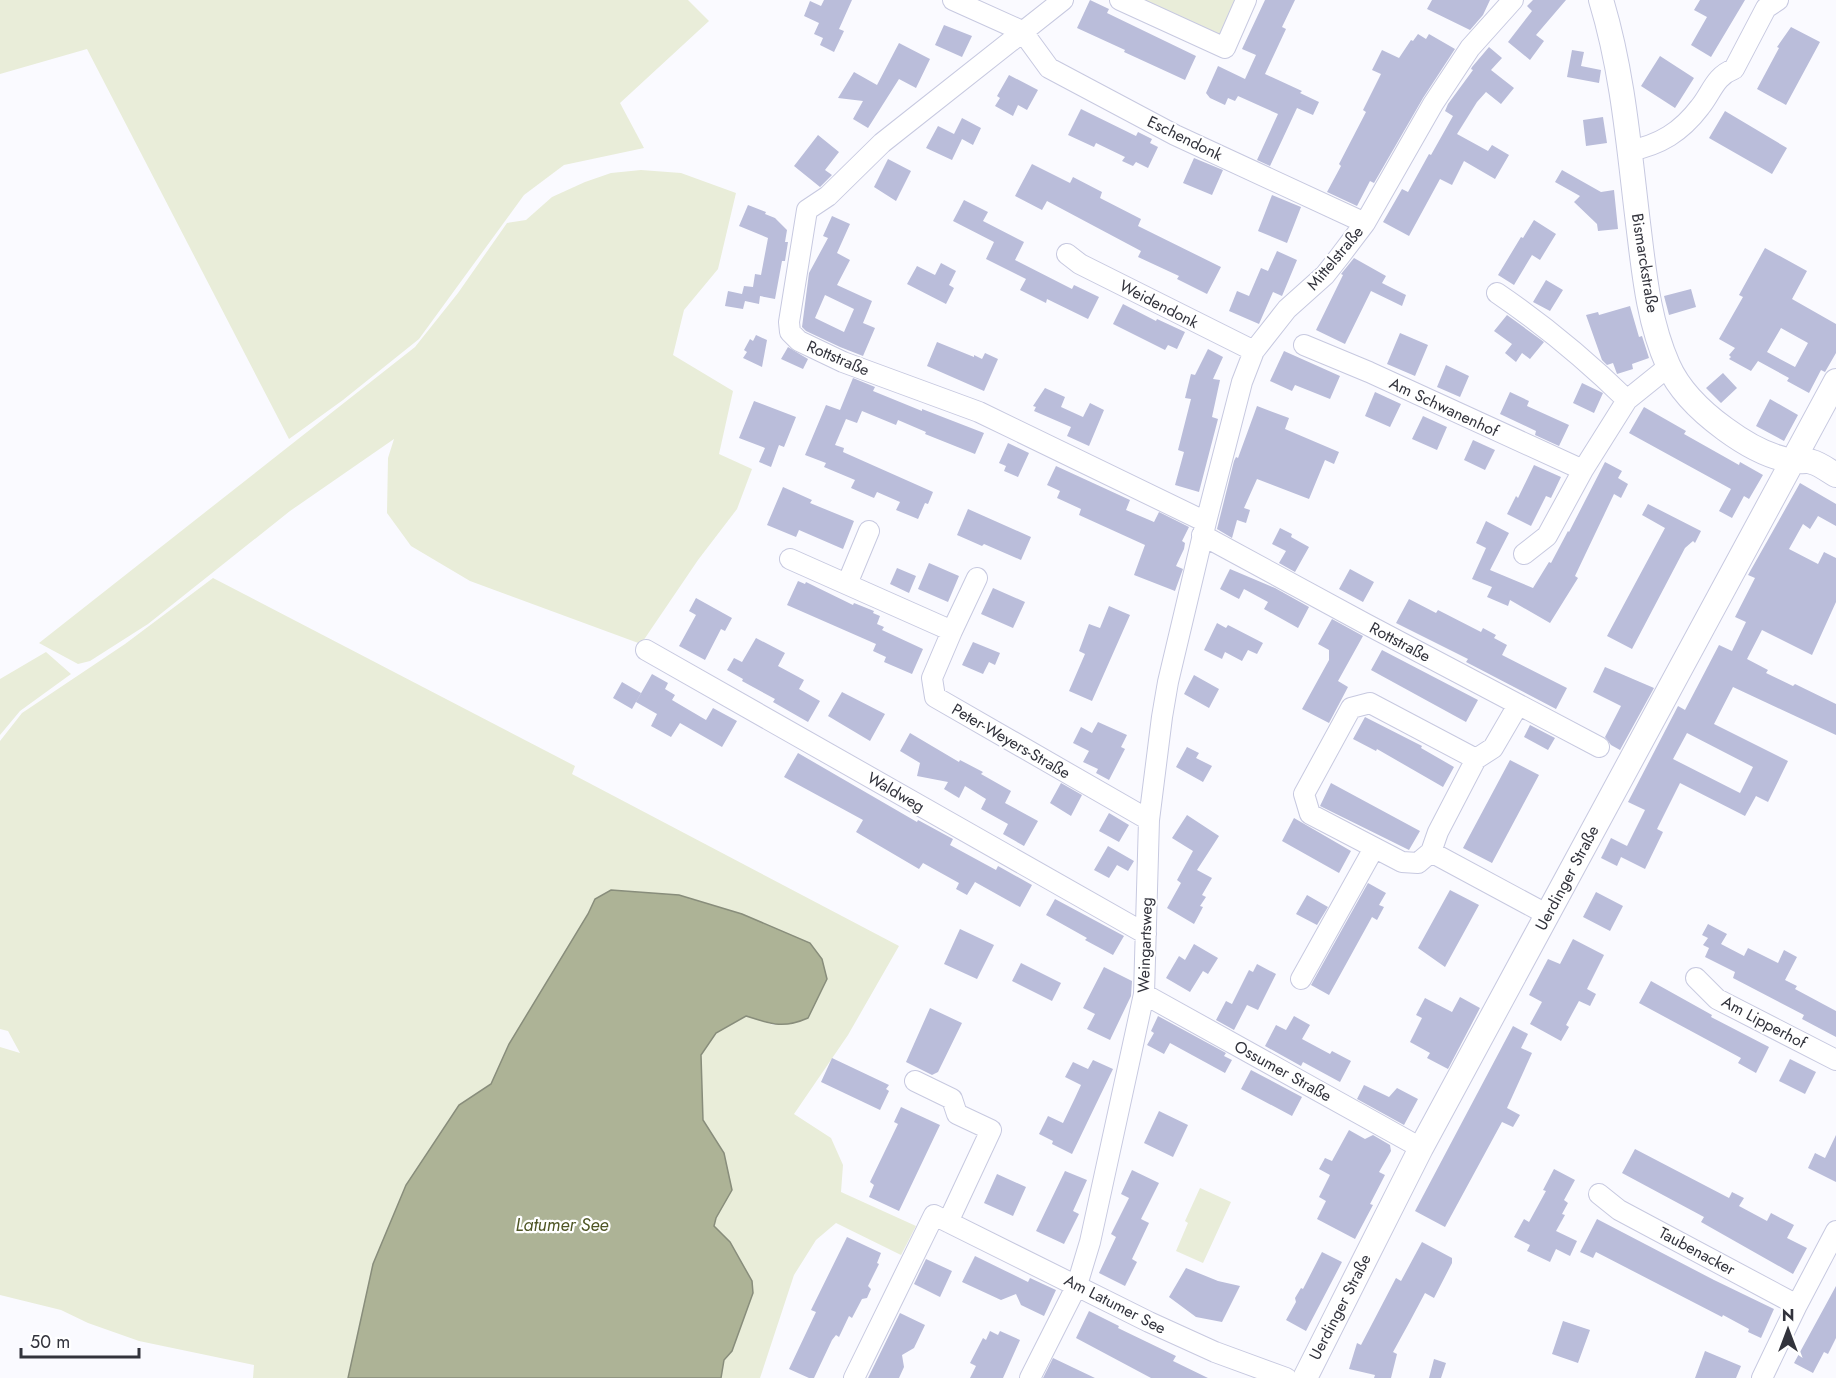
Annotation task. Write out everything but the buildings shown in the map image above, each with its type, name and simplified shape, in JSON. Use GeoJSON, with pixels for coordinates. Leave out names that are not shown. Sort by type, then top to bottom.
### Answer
{"type":"FeatureCollection","features":[{"type":"Feature","properties":{"kind":"street"},"geometry":{"type":"LineString","coordinates":[[952,0],[1022,31]]}},
{"type":"Feature","properties":{"kind":"street","name":"Rottstraße"},"geometry":{"type":"LineString","coordinates":[[1063,0],[882,143],[828,196],[807,210],[789,321],[790,332],[799,341],[843,362],[979,412],[1204,528],[1518,705],[1599,747]]}},
{"type":"Feature","properties":{"kind":"street"},"geometry":{"type":"LineString","coordinates":[[1120,0],[1225,48],[1246,0]]}},
{"type":"Feature","properties":{"kind":"street","name":"Mittelstraße"},"geometry":{"type":"LineString","coordinates":[[1204,528],[1242,382],[1254,351],[1287,309],[1325,275],[1365,223],[1433,104],[1470,48],[1513,0]]}},
{"type":"Feature","properties":{"kind":"street","name":"Bismarckstraße"},"geometry":{"type":"LineString","coordinates":[[1601,0],[1617,66],[1645,284],[1655,329],[1668,367],[1694,401],[1726,430],[1763,451],[1793,461],[1812,462],[1836,475]]}},
{"type":"Feature","properties":{"kind":"street"},"geometry":{"type":"LineString","coordinates":[[1629,150],[1648,147],[1669,137],[1687,122],[1701,106],[1722,73],[1734,69],[1766,8],[1778,0]]}},
{"type":"Feature","properties":{"kind":"street","name":"Eschendonk"},"geometry":{"type":"LineString","coordinates":[[1022,31],[1049,68],[1175,135],[1365,223]]}},
{"type":"Feature","properties":{"kind":"street","name":"Weidendonk"},"geometry":{"type":"LineString","coordinates":[[1067,254],[1080,264],[1254,351]]}},
{"type":"Feature","properties":{"kind":"street"},"geometry":{"type":"LineString","coordinates":[[1497,293],[1534,318],[1588,362],[1627,400]]}},
{"type":"Feature","properties":{"kind":"street","name":"Am Schwanenhof"},"geometry":{"type":"LineString","coordinates":[[1304,345],[1380,377],[1583,470]]}},
{"type":"Feature","properties":{"kind":"street"},"geometry":{"type":"LineString","coordinates":[[1524,554],[1547,536],[1583,470],[1627,400],[1668,367]]}},
{"type":"Feature","properties":{"kind":"street","name":"Uerdinger Straße"},"geometry":{"type":"LineString","coordinates":[[1305,1378],[1421,1148],[1836,381]]}},
{"type":"Feature","properties":{"kind":"street","name":"Weingartsweg"},"geometry":{"type":"LineString","coordinates":[[1030,1378],[1077,1284],[1090,1242],[1144,994],[1149,820],[1168,682],[1204,528]]}},
{"type":"Feature","properties":{"kind":"street"},"geometry":{"type":"LineString","coordinates":[[847,584],[869,531]]}},
{"type":"Feature","properties":{"kind":"street"},"geometry":{"type":"LineString","coordinates":[[790,559],[952,631]]}},
{"type":"Feature","properties":{"kind":"street","name":"Peter-Weyers-Straße"},"geometry":{"type":"LineString","coordinates":[[976,578],[932,678],[935,698],[1149,820]]}},
{"type":"Feature","properties":{"kind":"street","name":"Waldweg"},"geometry":{"type":"LineString","coordinates":[[646,650],[1146,934]]}},
{"type":"Feature","properties":{"kind":"street"},"geometry":{"type":"LineString","coordinates":[[1476,759],[1370,703],[1351,708],[1304,794],[1310,814],[1402,862],[1418,863],[1431,852],[1438,832],[1476,759],[1493,748],[1518,705]]}},
{"type":"Feature","properties":{"kind":"street"},"geometry":{"type":"LineString","coordinates":[[1301,979],[1374,848]]}},
{"type":"Feature","properties":{"kind":"street"},"geometry":{"type":"LineString","coordinates":[[1431,852],[1548,915]]}},
{"type":"Feature","properties":{"kind":"street","name":"Am Lipperhof"},"geometry":{"type":"LineString","coordinates":[[1696,978],[1717,999],[1836,1060]]}},
{"type":"Feature","properties":{"kind":"street","name":"Ossumer Straße"},"geometry":{"type":"LineString","coordinates":[[1144,994],[1421,1148]]}},
{"type":"Feature","properties":{"kind":"street"},"geometry":{"type":"LineString","coordinates":[[854,1378],[934,1215],[948,1222],[991,1130],[957,1114],[952,1099],[915,1081]]}},
{"type":"Feature","properties":{"kind":"street","name":"Taubenacker"},"geometry":{"type":"LineString","coordinates":[[1599,1194],[1619,1210],[1797,1305]]}},
{"type":"Feature","properties":{"kind":"street","name":"Am Latumer See"},"geometry":{"type":"LineString","coordinates":[[948,1222],[1077,1284],[1149,1322],[1206,1348],[1286,1378]]}},
{"type":"Feature","properties":{"kind":"street"},"geometry":{"type":"LineString","coordinates":[[1762,1378],[1836,1232]]}},
{"type":"Feature","properties":{"kind":"shaded area"},"geometry":{"type":"Polygon","coordinates":[[[0,0],[688,0],[709,21],[620,103],[644,148],[564,165],[524,195],[419,339],[343,400],[289,439],[87,49],[0,74],[0,0]]]}},
{"type":"Feature","properties":{"kind":"shaded area"},"geometry":{"type":"Polygon","coordinates":[[[1139,0],[1237,0],[1219,38],[1139,0]]]}},
{"type":"Feature","properties":{"kind":"shaded area"},"geometry":{"type":"Polygon","coordinates":[[[641,170],[681,173],[736,193],[718,269],[684,310],[673,355],[733,391],[719,454],[752,469],[737,509],[698,560],[641,644],[470,581],[411,546],[387,513],[388,458],[394,439],[290,511],[148,624],[90,661],[78,664],[39,643],[415,347],[458,293],[507,223],[526,220],[552,197],[585,182],[611,173],[641,170]]]}},
{"type":"Feature","properties":{"kind":"shaded area"},"geometry":{"type":"Polygon","coordinates":[[[213,578],[575,766],[572,774],[899,946],[848,1035],[794,1114],[831,1138],[843,1165],[841,1192],[916,1226],[901,1255],[836,1223],[816,1240],[794,1275],[760,1378],[721,1378],[724,1360],[732,1351],[753,1293],[752,1281],[730,1242],[714,1226],[732,1190],[724,1153],[703,1120],[701,1054],[716,1033],[746,1016],[774,1025],[808,1018],[827,979],[822,959],[810,943],[742,914],[679,895],[611,890],[595,899],[509,1044],[491,1084],[459,1105],[406,1185],[373,1264],[348,1378],[253,1378],[254,1365],[139,1341],[88,1323],[61,1310],[0,1295],[0,1047],[20,1053],[8,1031],[0,1029],[0,741],[22,713],[125,644],[213,578]]]}},
{"type":"Feature","properties":{"kind":"shaded area"},"geometry":{"type":"Polygon","coordinates":[[[46,652],[71,674],[20,711],[0,735],[0,679],[46,652]]]}},
{"type":"Feature","properties":{"kind":"shaded area"},"geometry":{"type":"Polygon","coordinates":[[[1200,1188],[1231,1202],[1203,1263],[1176,1251],[1188,1223],[1185,1221],[1200,1188]]]}},
{"type":"Feature","properties":{"kind":"water","name":"Latumer See"},"geometry":{"type":"Polygon","coordinates":[[[611,890],[679,895],[742,914],[810,943],[822,959],[827,979],[808,1018],[777,1024],[746,1016],[716,1033],[701,1055],[703,1120],[724,1153],[732,1190],[714,1226],[730,1242],[752,1281],[753,1293],[732,1351],[724,1360],[721,1378],[348,1378],[373,1264],[406,1185],[459,1105],[491,1084],[509,1044],[595,899],[611,890]]]}}]}
